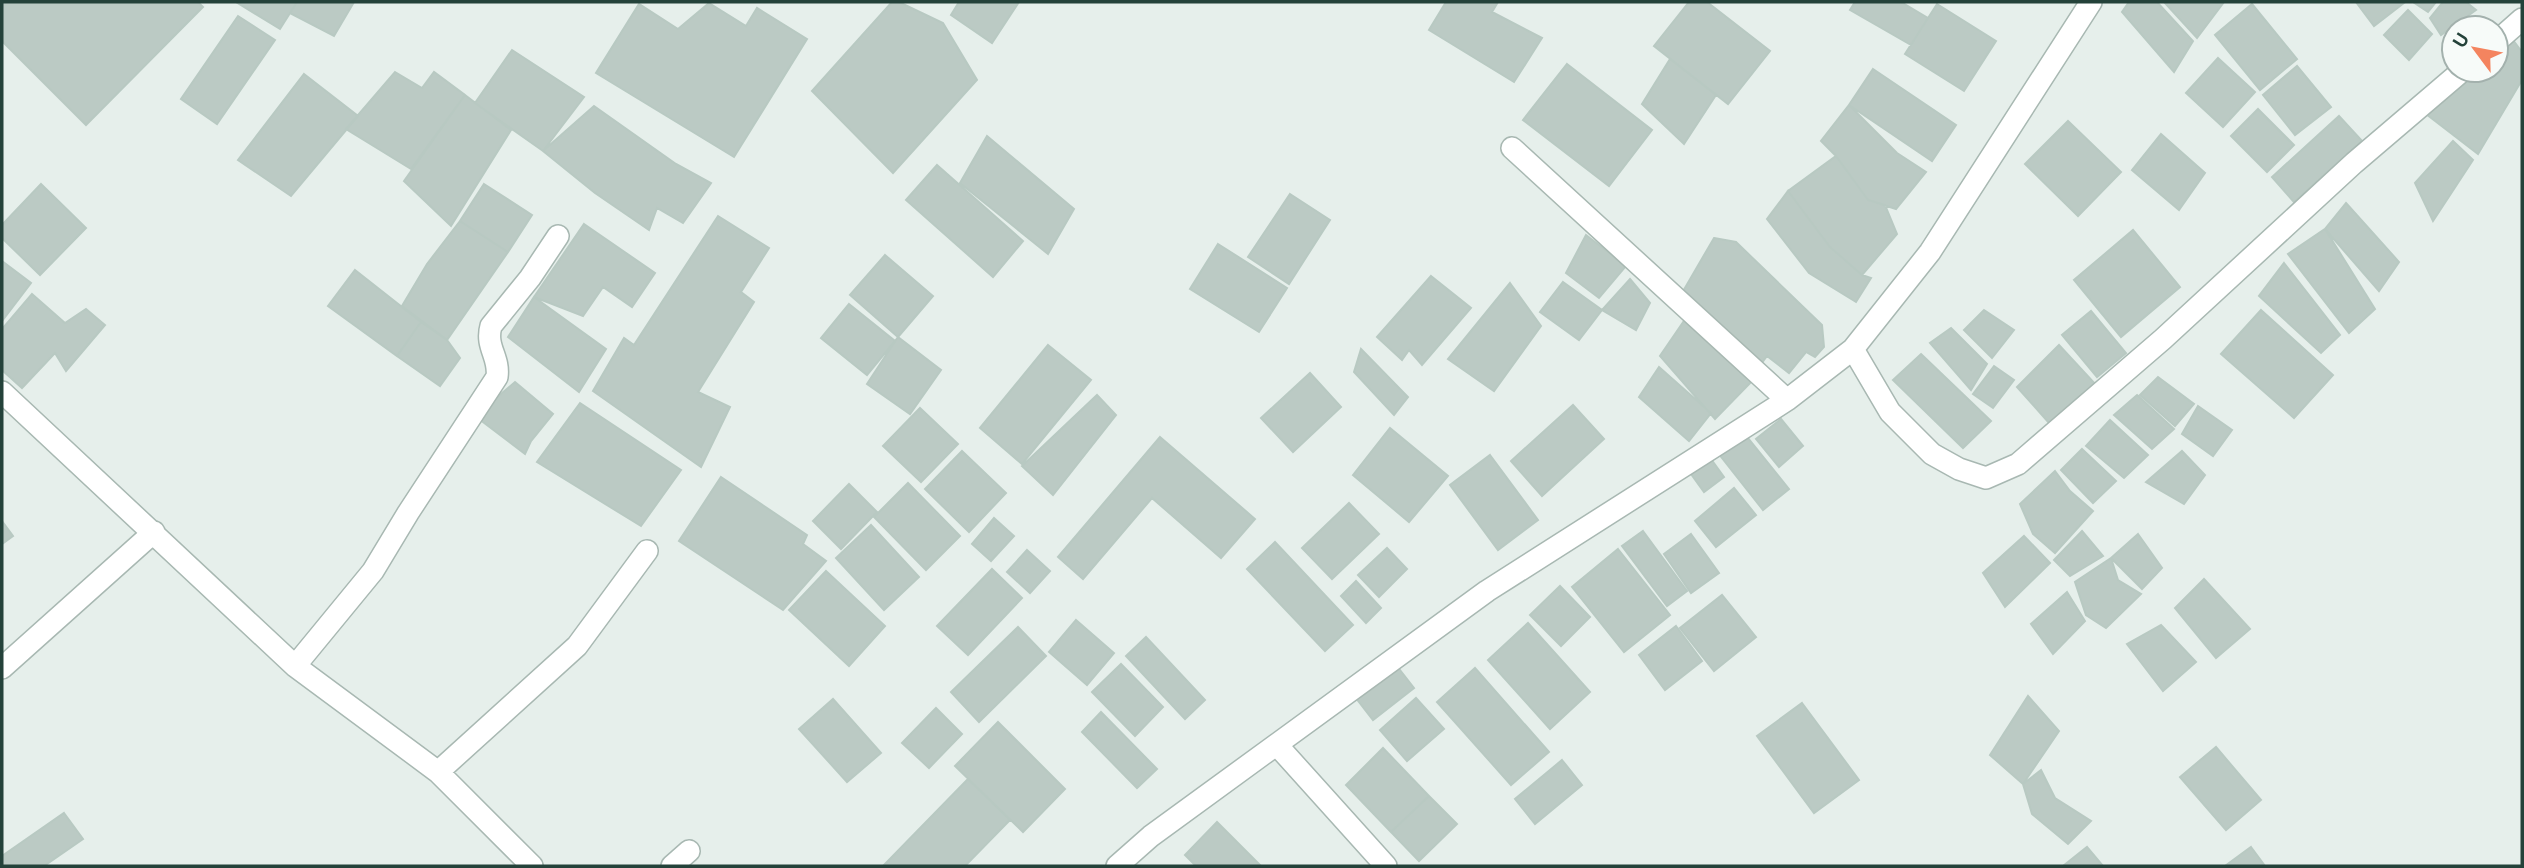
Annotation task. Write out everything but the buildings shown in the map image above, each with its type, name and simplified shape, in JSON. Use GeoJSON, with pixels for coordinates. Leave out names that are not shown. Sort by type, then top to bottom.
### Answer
{"type":"FeatureCollection","features":[{"type":"Feature","properties":{"kind":"street"},"geometry":{"type":"LineString","coordinates":[[1117,866],[1152,836],[1487,591],[1787,400],[1853,349],[1930,252],[2091,2]]}},
{"type":"Feature","properties":{"kind":"street"},"geometry":{"type":"LineString","coordinates":[[1853,349],[1889,412],[1931,454],[1959,469],[1986,478],[2018,464],[2163,339],[2354,163],[2447,84]]}},
{"type":"Feature","properties":{"kind":"street"},"geometry":{"type":"LineString","coordinates":[[1513,148],[1787,400]]}},
{"type":"Feature","properties":{"kind":"street"},"geometry":{"type":"LineString","coordinates":[[295,666],[373,571],[497,377],[499,366],[488,336],[491,326],[530,278],[558,236]]}},
{"type":"Feature","properties":{"kind":"street"},"geometry":{"type":"LineString","coordinates":[[2,391],[295,666],[438,772],[532,866]]}},
{"type":"Feature","properties":{"kind":"street"},"geometry":{"type":"LineString","coordinates":[[2,668],[153,531]]}},
{"type":"Feature","properties":{"kind":"street"},"geometry":{"type":"LineString","coordinates":[[438,772],[577,646],[647,551]]}},
{"type":"Feature","properties":{"kind":"street"},"geometry":{"type":"LineString","coordinates":[[1277,745],[1386,866]]}},
{"type":"Feature","properties":{"kind":"street"},"geometry":{"type":"LineString","coordinates":[[672,866],[689,851]]}}]}
